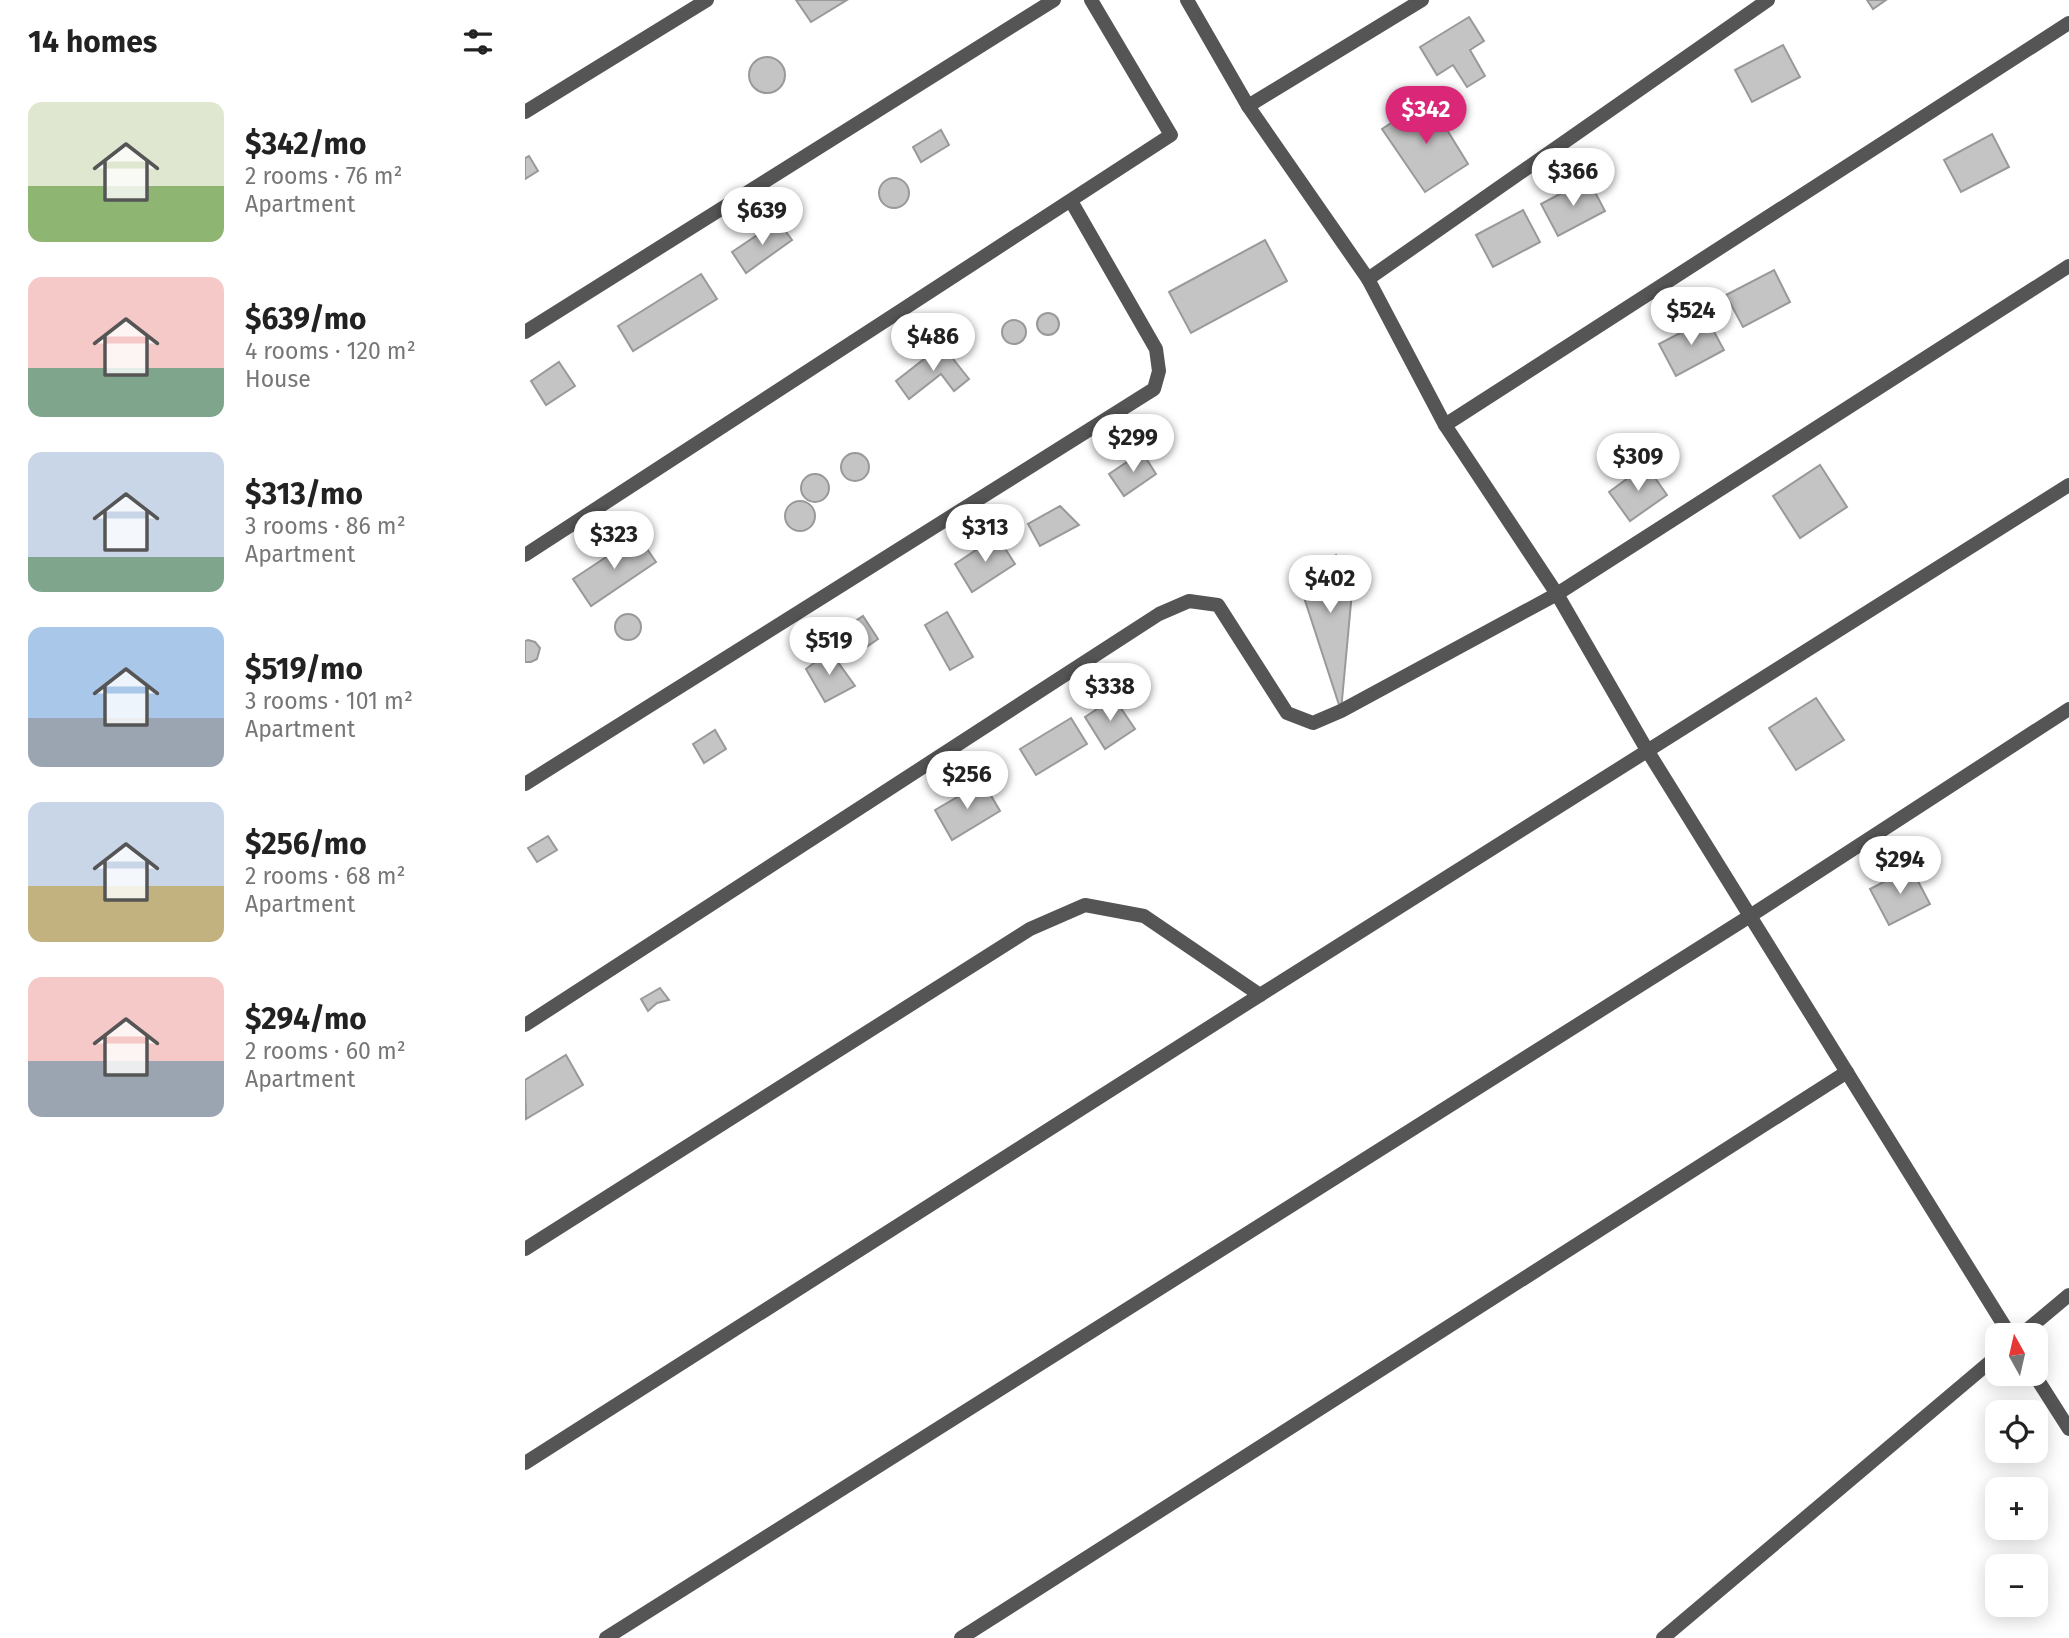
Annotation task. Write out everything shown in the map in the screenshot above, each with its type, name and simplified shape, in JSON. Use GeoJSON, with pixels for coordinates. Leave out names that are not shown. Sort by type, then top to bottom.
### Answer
{"type":"FeatureCollection","features":[{"type":"Feature","properties":{"kind":"street"},"geometry":{"type":"LineString","coordinates":[[525,112],[707,0]]}},
{"type":"Feature","properties":{"kind":"street"},"geometry":{"type":"LineString","coordinates":[[525,332],[1055,0]]}},
{"type":"Feature","properties":{"kind":"street"},"geometry":{"type":"LineString","coordinates":[[525,555],[1171,135],[1091,0]]}},
{"type":"Feature","properties":{"kind":"street"},"geometry":{"type":"LineString","coordinates":[[1187,0],[1248,106],[1368,279],[1445,425],[1557,594],[1647,750],[2003,1323]]}},
{"type":"Feature","properties":{"kind":"street"},"geometry":{"type":"LineString","coordinates":[[1248,106],[1422,0]]}},
{"type":"Feature","properties":{"kind":"street"},"geometry":{"type":"LineString","coordinates":[[1368,279],[1768,0]]}},
{"type":"Feature","properties":{"kind":"street"},"geometry":{"type":"LineString","coordinates":[[1445,425],[2069,23]]}},
{"type":"Feature","properties":{"kind":"street"},"geometry":{"type":"LineString","coordinates":[[525,784],[1154,389],[1159,371],[1156,349],[1071,201]]}},
{"type":"Feature","properties":{"kind":"street"},"geometry":{"type":"LineString","coordinates":[[525,1025],[1159,614],[1189,601],[1219,605],[1287,713],[1313,723],[1341,711],[1557,594],[2069,267]]}},
{"type":"Feature","properties":{"kind":"street"},"geometry":{"type":"LineString","coordinates":[[525,1463],[2069,485]]}},
{"type":"Feature","properties":{"kind":"street"},"geometry":{"type":"LineString","coordinates":[[606,1638],[1750,915],[2069,709]]}},
{"type":"Feature","properties":{"kind":"street"},"geometry":{"type":"LineString","coordinates":[[525,1249],[1030,929],[1085,905],[1144,916],[1261,995]]}},
{"type":"Feature","properties":{"kind":"street"},"geometry":{"type":"LineString","coordinates":[[961,1638],[1847,1072]]}},
{"type":"Feature","properties":{"kind":"street"},"geometry":{"type":"LineString","coordinates":[[2035,1323],[2069,1295]]}},
{"type":"Feature","properties":{"kind":"street"},"geometry":{"type":"LineString","coordinates":[[1663,1638],[1985,1366]]}},
{"type":"Feature","properties":{"kind":"street"},"geometry":{"type":"LineString","coordinates":[[2042,1386],[2069,1429]]}},
{"type":"Feature","properties":{"kind":"building"},"geometry":{"type":"Polygon","coordinates":[[[796,0],[847,0],[811,22],[796,0]]]}},
{"type":"Feature","properties":{"kind":"building"},"geometry":{"type":"Polygon","coordinates":[[[1867,0],[1886,0],[1873,9],[1867,0]]]}},
{"type":"Feature","properties":{"kind":"building"},"geometry":{"type":"Polygon","coordinates":[[[1469,17],[1484,41],[1470,50],[1485,76],[1467,87],[1453,65],[1437,75],[1420,47],[1469,17]]]}},
{"type":"Feature","properties":{"kind":"building"},"geometry":{"type":"Polygon","coordinates":[[[1783,45],[1800,77],[1752,102],[1735,70],[1783,45]]]}},
{"type":"Feature","properties":{"kind":"building"},"geometry":{"type":"Polygon","coordinates":[[[767,57],[780,62],[785,75],[780,88],[767,93],[754,88],[749,75],[754,62],[767,57]]]}},
{"type":"Feature","properties":{"kind":"building"},"geometry":{"type":"Polygon","coordinates":[[[1428,99],[1468,164],[1425,192],[1382,129],[1428,99]]]}},
{"type":"Feature","properties":{"kind":"building"},"geometry":{"type":"Polygon","coordinates":[[[941,130],[949,145],[921,162],[913,147],[941,130]]]}},
{"type":"Feature","properties":{"kind":"building"},"geometry":{"type":"Polygon","coordinates":[[[1992,134],[2009,167],[1961,192],[1944,160],[1992,134]]]}},
{"type":"Feature","properties":{"kind":"building"},"geometry":{"type":"Polygon","coordinates":[[[529,156],[538,171],[525,179],[525,158],[529,156]]]}},
{"type":"Feature","properties":{"kind":"building"},"geometry":{"type":"Polygon","coordinates":[[[894,178],[905,182],[909,193],[905,204],[894,208],[883,204],[879,193],[883,182],[894,178]]]}},
{"type":"Feature","properties":{"kind":"building"},"geometry":{"type":"Polygon","coordinates":[[[1588,179],[1605,211],[1558,236],[1541,204],[1588,179]]]}},
{"type":"Feature","properties":{"kind":"building"},"geometry":{"type":"Polygon","coordinates":[[[1523,210],[1540,242],[1493,267],[1476,235],[1523,210]]]}},
{"type":"Feature","properties":{"kind":"building"},"geometry":{"type":"Polygon","coordinates":[[[778,221],[792,240],[746,273],[732,252],[778,221]]]}},
{"type":"Feature","properties":{"kind":"building"},"geometry":{"type":"Polygon","coordinates":[[[1265,240],[1287,281],[1191,333],[1169,292],[1265,240]]]}},
{"type":"Feature","properties":{"kind":"building"},"geometry":{"type":"Polygon","coordinates":[[[1774,270],[1790,302],[1743,327],[1726,295],[1774,270]]]}},
{"type":"Feature","properties":{"kind":"building"},"geometry":{"type":"Polygon","coordinates":[[[701,274],[717,299],[633,351],[618,326],[701,274]]]}},
{"type":"Feature","properties":{"kind":"building"},"geometry":{"type":"Polygon","coordinates":[[[1048,313],[1056,316],[1059,324],[1056,332],[1048,335],[1040,332],[1037,324],[1040,316],[1048,313]]]}},
{"type":"Feature","properties":{"kind":"building"},"geometry":{"type":"Polygon","coordinates":[[[1707,319],[1724,350],[1676,376],[1659,344],[1707,319]]]}},
{"type":"Feature","properties":{"kind":"building"},"geometry":{"type":"Polygon","coordinates":[[[1014,320],[1022,324],[1026,332],[1022,340],[1014,344],[1006,340],[1002,332],[1006,324],[1014,320]]]}},
{"type":"Feature","properties":{"kind":"building"},"geometry":{"type":"Polygon","coordinates":[[[942,345],[969,379],[954,391],[941,374],[909,399],[896,381],[942,345]]]}},
{"type":"Feature","properties":{"kind":"building"},"geometry":{"type":"Polygon","coordinates":[[[559,362],[575,386],[546,405],[531,381],[559,362]]]}},
{"type":"Feature","properties":{"kind":"building"},"geometry":{"type":"Polygon","coordinates":[[[1142,452],[1156,474],[1124,496],[1109,474],[1142,452]]]}},
{"type":"Feature","properties":{"kind":"building"},"geometry":{"type":"Polygon","coordinates":[[[855,453],[865,457],[869,467],[865,477],[855,481],[845,477],[841,467],[845,457],[855,453]]]}},
{"type":"Feature","properties":{"kind":"building"},"geometry":{"type":"Polygon","coordinates":[[[1646,465],[1667,495],[1630,521],[1609,492],[1646,465]]]}},
{"type":"Feature","properties":{"kind":"building"},"geometry":{"type":"Polygon","coordinates":[[[1820,465],[1847,507],[1800,538],[1773,496],[1820,465]]]}},
{"type":"Feature","properties":{"kind":"building"},"geometry":{"type":"Polygon","coordinates":[[[815,474],[825,478],[829,488],[825,498],[815,502],[805,498],[801,488],[805,478],[815,474]]]}},
{"type":"Feature","properties":{"kind":"building"},"geometry":{"type":"Polygon","coordinates":[[[800,501],[806,502],[814,510],[814,522],[806,530],[800,531],[794,530],[786,522],[785,516],[786,510],[794,502],[800,501]]]}},
{"type":"Feature","properties":{"kind":"building"},"geometry":{"type":"Polygon","coordinates":[[[1060,506],[1079,525],[1040,546],[1028,524],[1060,506]]]}},
{"type":"Feature","properties":{"kind":"building"},"geometry":{"type":"Polygon","coordinates":[[[638,536],[656,562],[591,606],[573,579],[638,536]]]}},
{"type":"Feature","properties":{"kind":"building"},"geometry":{"type":"Polygon","coordinates":[[[997,536],[1015,564],[972,592],[955,564],[997,536]]]}},
{"type":"Feature","properties":{"kind":"building"},"geometry":{"type":"Polygon","coordinates":[[[1336,555],[1353,581],[1341,711],[1298,579],[1336,555]]]}},
{"type":"Feature","properties":{"kind":"building"},"geometry":{"type":"Polygon","coordinates":[[[947,612],[973,657],[950,670],[925,625],[947,612]]]}},
{"type":"Feature","properties":{"kind":"building"},"geometry":{"type":"Polygon","coordinates":[[[628,614],[637,618],[641,627],[637,636],[628,640],[619,636],[615,627],[619,618],[628,614]]]}},
{"type":"Feature","properties":{"kind":"building"},"geometry":{"type":"Polygon","coordinates":[[[863,616],[878,639],[846,661],[830,638],[863,616]]]}},
{"type":"Feature","properties":{"kind":"building"},"geometry":{"type":"Polygon","coordinates":[[[525,641],[535,642],[540,648],[537,659],[525,662],[525,641]]]}},
{"type":"Feature","properties":{"kind":"building"},"geometry":{"type":"Polygon","coordinates":[[[830,651],[855,686],[825,702],[806,669],[830,651]]]}},
{"type":"Feature","properties":{"kind":"building"},"geometry":{"type":"Polygon","coordinates":[[[1114,698],[1135,729],[1105,749],[1085,717],[1114,698]]]}},
{"type":"Feature","properties":{"kind":"building"},"geometry":{"type":"Polygon","coordinates":[[[1816,698],[1844,740],[1796,770],[1769,728],[1816,698]]]}},
{"type":"Feature","properties":{"kind":"building"},"geometry":{"type":"Polygon","coordinates":[[[1071,718],[1087,744],[1036,775],[1020,749],[1071,718]]]}},
{"type":"Feature","properties":{"kind":"building"},"geometry":{"type":"Polygon","coordinates":[[[715,730],[726,749],[704,763],[693,744],[715,730]]]}},
{"type":"Feature","properties":{"kind":"building"},"geometry":{"type":"Polygon","coordinates":[[[983,782],[1000,811],[952,840],[935,810],[983,782]]]}},
{"type":"Feature","properties":{"kind":"building"},"geometry":{"type":"Polygon","coordinates":[[[548,836],[557,850],[537,862],[528,848],[548,836]]]}},
{"type":"Feature","properties":{"kind":"building"},"geometry":{"type":"Polygon","coordinates":[[[1911,868],[1930,904],[1889,925],[1870,889],[1911,868]]]}},
{"type":"Feature","properties":{"kind":"building"},"geometry":{"type":"Polygon","coordinates":[[[660,988],[669,1000],[657,1003],[648,1011],[641,999],[660,988]]]}},
{"type":"Feature","properties":{"kind":"building"},"geometry":{"type":"Polygon","coordinates":[[[566,1055],[583,1085],[526,1119],[525,1080],[566,1055]]]}}]}
